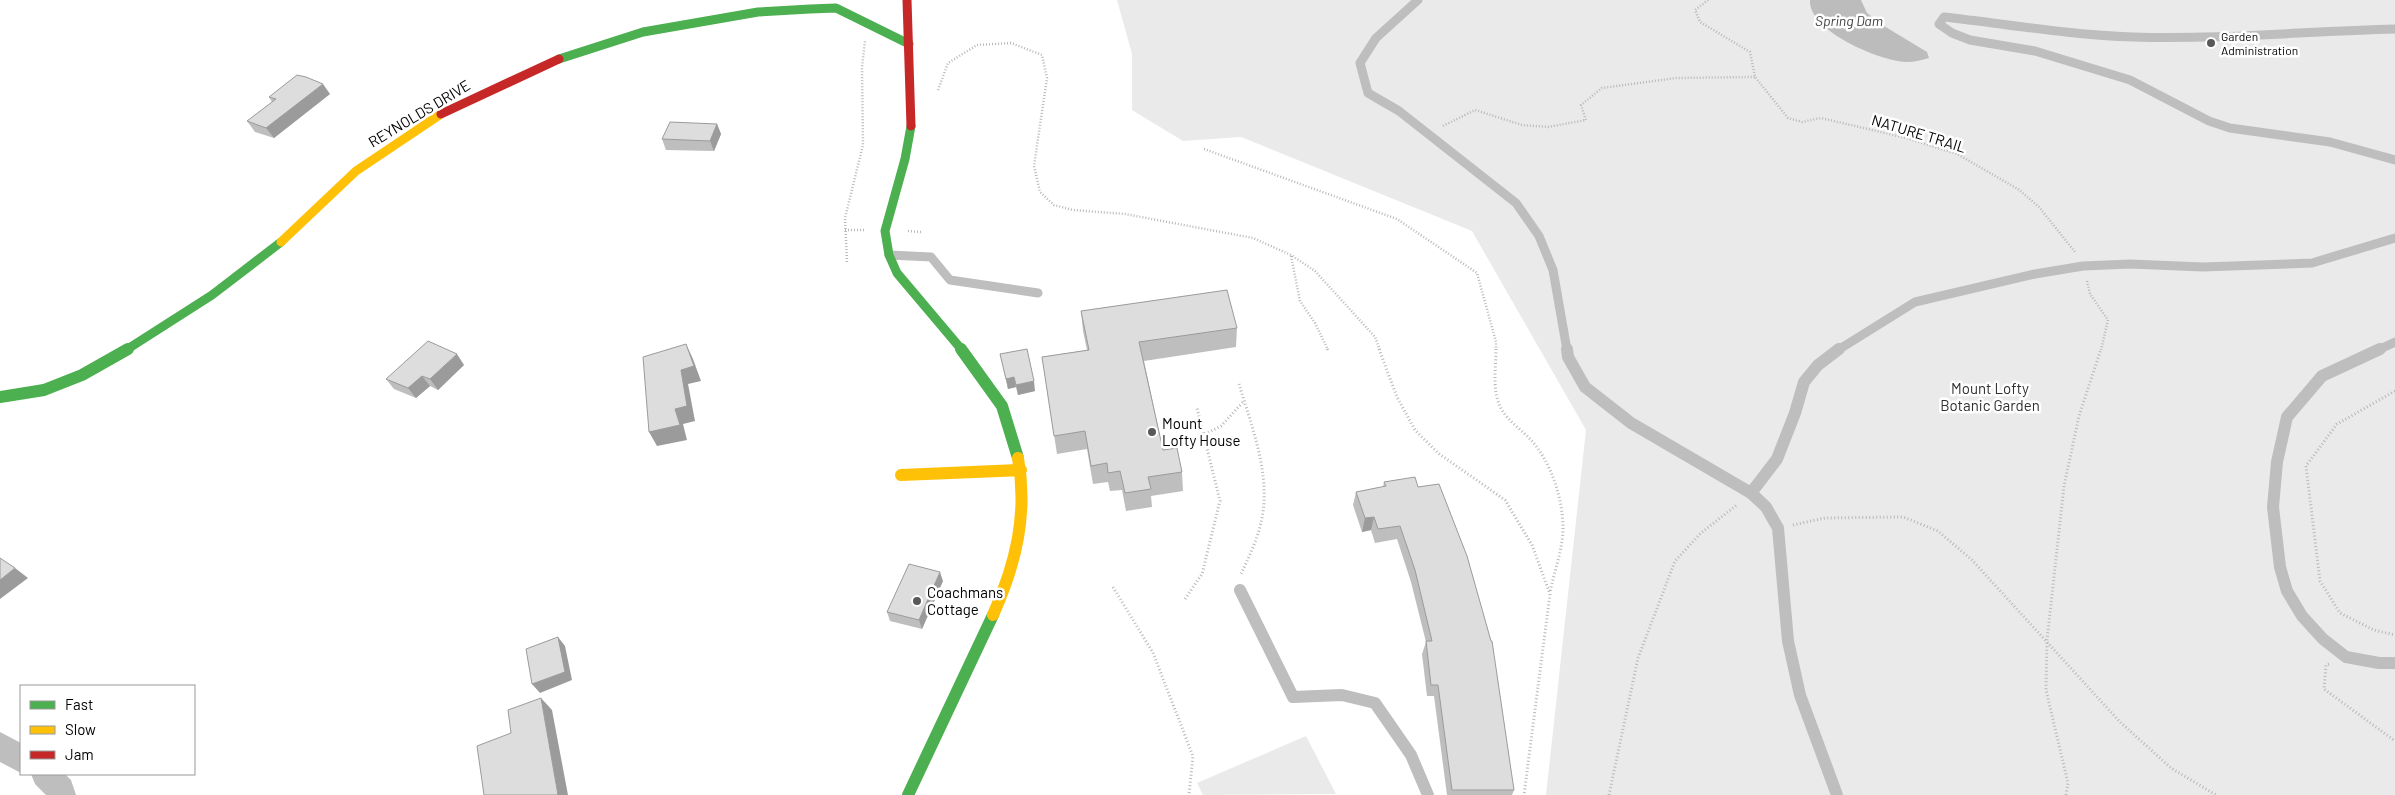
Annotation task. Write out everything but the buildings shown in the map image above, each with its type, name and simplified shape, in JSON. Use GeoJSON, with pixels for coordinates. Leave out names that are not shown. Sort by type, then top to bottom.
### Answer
{"type":"FeatureCollection","features":[{"type":"Feature","properties":{"kind":"street"},"geometry":{"type":"LineString","coordinates":[[907,0],[912,118],[905,159],[885,231],[889,255],[897,273],[931,316],[965,354],[1002,406],[1013,436],[1021,470],[1021,533],[1005,590],[908,795]]}},
{"type":"Feature","properties":{"kind":"street","name":"REYNOLDS DRIVE"},"geometry":{"type":"LineString","coordinates":[[0,397],[44,390],[82,375],[120,354],[212,295],[294,231],[346,180],[381,152],[455,106],[545,64],[643,32],[758,12],[836,8],[909,44]]}},
{"type":"Feature","properties":{"kind":"street"},"geometry":{"type":"LineString","coordinates":[[901,475],[1021,470]]}},
{"type":"Feature","properties":{"kind":"street"},"geometry":{"type":"LineString","coordinates":[[0,746],[20,758]]}},
{"type":"Feature","properties":{"kind":"street"},"geometry":{"type":"LineString","coordinates":[[46,775],[61,790],[61,795]]}},
{"type":"Feature","properties":{"kind":"lane"},"geometry":{"type":"LineString","coordinates":[[1418,0],[1376,38],[1360,63],[1368,93],[1399,111],[1516,203],[1539,236],[1553,270],[1568,357],[1585,387],[1631,424],[1751,493],[1766,507],[1778,528],[1788,641],[1800,695],[1837,795]]}},
{"type":"Feature","properties":{"kind":"lane"},"geometry":{"type":"LineString","coordinates":[[2395,29],[2150,37],[2072,34],[2018,25],[1944,17],[1939,24],[1952,33],[1970,40],[2035,51],[2130,80],[2209,121],[2230,128],[2330,142],[2395,160]]}},
{"type":"Feature","properties":{"kind":"lane"},"geometry":{"type":"LineString","coordinates":[[1751,493],[1778,459],[1804,382],[1818,365],[1851,340],[1915,302],[2035,274],[2083,266],[2130,264],[2203,267],[2312,262],[2341,256],[2395,238]]}},
{"type":"Feature","properties":{"kind":"lane"},"geometry":{"type":"LineString","coordinates":[[889,255],[930,257],[950,280],[1038,293]]}},
{"type":"Feature","properties":{"kind":"lane"},"geometry":{"type":"LineString","coordinates":[[2395,342],[2322,376],[2287,417],[2277,462],[2273,507],[2280,567],[2287,591],[2302,616],[2323,639],[2346,657],[2379,664],[2395,663]]}},
{"type":"Feature","properties":{"kind":"lane"},"geometry":{"type":"LineString","coordinates":[[1240,590],[1292,697],[1342,695],[1375,703],[1411,755],[1428,795]]}},
{"type":"Feature","properties":{"kind":"path","name":"NATURE TRAIL"},"geometry":{"type":"LineString","coordinates":[[1708,0],[1695,10],[1700,22],[1750,52],[1754,64],[1755,78],[1788,118],[1802,122],[1821,118],[1906,138],[1956,154],[1984,168],[2039,206],[2072,247],[2083,266],[2090,294],[2108,320],[2104,340],[2079,416],[2064,486],[2047,640],[2046,690],[2068,783],[2066,795]]}},
{"type":"Feature","properties":{"kind":"path"},"geometry":{"type":"LineString","coordinates":[[846,262],[844,242],[846,212],[863,147],[864,117],[861,60],[869,23]]}},
{"type":"Feature","properties":{"kind":"path"},"geometry":{"type":"LineString","coordinates":[[938,90],[948,63],[977,45],[1011,43],[1042,55],[1047,78],[1034,166],[1040,192],[1054,205],[1073,210],[1125,214],[1253,238],[1291,255],[1315,271],[1375,337],[1397,397],[1415,430],[1438,453],[1505,500],[1532,545],[1550,594]]}},
{"type":"Feature","properties":{"kind":"path"},"geometry":{"type":"LineString","coordinates":[[1428,134],[1475,110],[1522,125],[1548,128],[1586,120],[1581,105],[1602,88],[1676,78],[1755,78]]}},
{"type":"Feature","properties":{"kind":"path"},"geometry":{"type":"LineString","coordinates":[[1204,149],[1397,219],[1477,273],[1496,342],[1496,389],[1500,406],[1511,422],[1536,448],[1548,467],[1558,498],[1563,529],[1550,594],[1524,795]]}},
{"type":"Feature","properties":{"kind":"path"},"geometry":{"type":"LineString","coordinates":[[908,231],[921,232]]}},
{"type":"Feature","properties":{"kind":"path"},"geometry":{"type":"LineString","coordinates":[[1291,255],[1300,301],[1315,323],[1328,351]]}},
{"type":"Feature","properties":{"kind":"path"},"geometry":{"type":"LineString","coordinates":[[1239,384],[1264,479],[1263,511],[1252,551],[1240,576]]}},
{"type":"Feature","properties":{"kind":"path"},"geometry":{"type":"LineString","coordinates":[[2395,392],[2337,424],[2306,466],[2320,581],[2340,613],[2374,630],[2395,635]]}},
{"type":"Feature","properties":{"kind":"path"},"geometry":{"type":"LineString","coordinates":[[1205,434],[1220,426],[1244,401]]}},
{"type":"Feature","properties":{"kind":"path"},"geometry":{"type":"LineString","coordinates":[[1185,599],[1202,574],[1220,501],[1205,434],[1197,408]]}},
{"type":"Feature","properties":{"kind":"path"},"geometry":{"type":"LineString","coordinates":[[1609,795],[1638,658],[1675,561],[1701,533],[1751,493]]}},
{"type":"Feature","properties":{"kind":"path"},"geometry":{"type":"LineString","coordinates":[[1778,528],[1825,518],[1903,516],[1938,531],[1972,560],[2120,722],[2171,768],[2216,795]]}},
{"type":"Feature","properties":{"kind":"path"},"geometry":{"type":"LineString","coordinates":[[1113,587],[1153,653],[1193,756],[1188,795]]}},
{"type":"Feature","properties":{"kind":"path"},"geometry":{"type":"LineString","coordinates":[[2346,657],[2326,666],[2324,689],[2395,741]]}},
{"type":"Feature","properties":{"kind":"green space","name":"Mount Lofty Botanic Garden"},"geometry":{"type":"Polygon","coordinates":[[[1117,0],[2395,0],[2395,795],[1546,795],[1586,430],[1472,231],[1241,137],[1183,141],[1132,110],[1132,54],[1117,0]]]}},
{"type":"Feature","properties":{"kind":"green space"},"geometry":{"type":"Polygon","coordinates":[[[1306,736],[1336,794],[1203,795],[1197,783],[1306,736]]]}},
{"type":"Feature","properties":{"kind":"water","name":"Spring Dam"},"geometry":{"type":"Polygon","coordinates":[[[1810,0],[1861,0],[1867,13],[1884,26],[1927,52],[1929,58],[1906,62],[1864,50],[1833,33],[1820,23],[1812,12],[1810,0]]]}},
{"type":"Feature","properties":{"kind":"traffic: fast"},"geometry":{"type":"LineString","coordinates":[[559,59],[643,32],[758,12],[810,9],[836,8],[909,44]]}},
{"type":"Feature","properties":{"kind":"traffic: fast"},"geometry":{"type":"LineString","coordinates":[[911,126],[905,159],[885,231],[889,255],[897,273],[965,354],[1002,406],[1018,458]]}},
{"type":"Feature","properties":{"kind":"traffic: fast"},"geometry":{"type":"LineString","coordinates":[[0,397],[44,390],[82,375],[120,354],[212,295],[281,242]]}},
{"type":"Feature","properties":{"kind":"traffic: fast"},"geometry":{"type":"LineString","coordinates":[[908,795],[993,615]]}},
{"type":"Feature","properties":{"kind":"traffic: slow"},"geometry":{"type":"LineString","coordinates":[[281,242],[356,171],[392,145],[441,114]]}},
{"type":"Feature","properties":{"kind":"traffic: slow"},"geometry":{"type":"LineString","coordinates":[[993,615],[1008,578],[1019,538],[1023,498],[1018,458]]}},
{"type":"Feature","properties":{"kind":"traffic: slow"},"geometry":{"type":"LineString","coordinates":[[901,475],[1021,470]]}},
{"type":"Feature","properties":{"kind":"traffic: jam"},"geometry":{"type":"LineString","coordinates":[[907,0],[911,126]]}},
{"type":"Feature","properties":{"kind":"traffic: jam"},"geometry":{"type":"LineString","coordinates":[[441,114],[559,59]]}},
{"type":"Feature","properties":{"kind":"place","name":"Garden Administration"},"geometry":{"type":"Point","coordinates":[2211,43]}},
{"type":"Feature","properties":{"kind":"place","name":"Mount Lofty House"},"geometry":{"type":"Point","coordinates":[1152,432]}},
{"type":"Feature","properties":{"kind":"place","name":"Coachmans Cottage"},"geometry":{"type":"Point","coordinates":[917,601]}}]}
